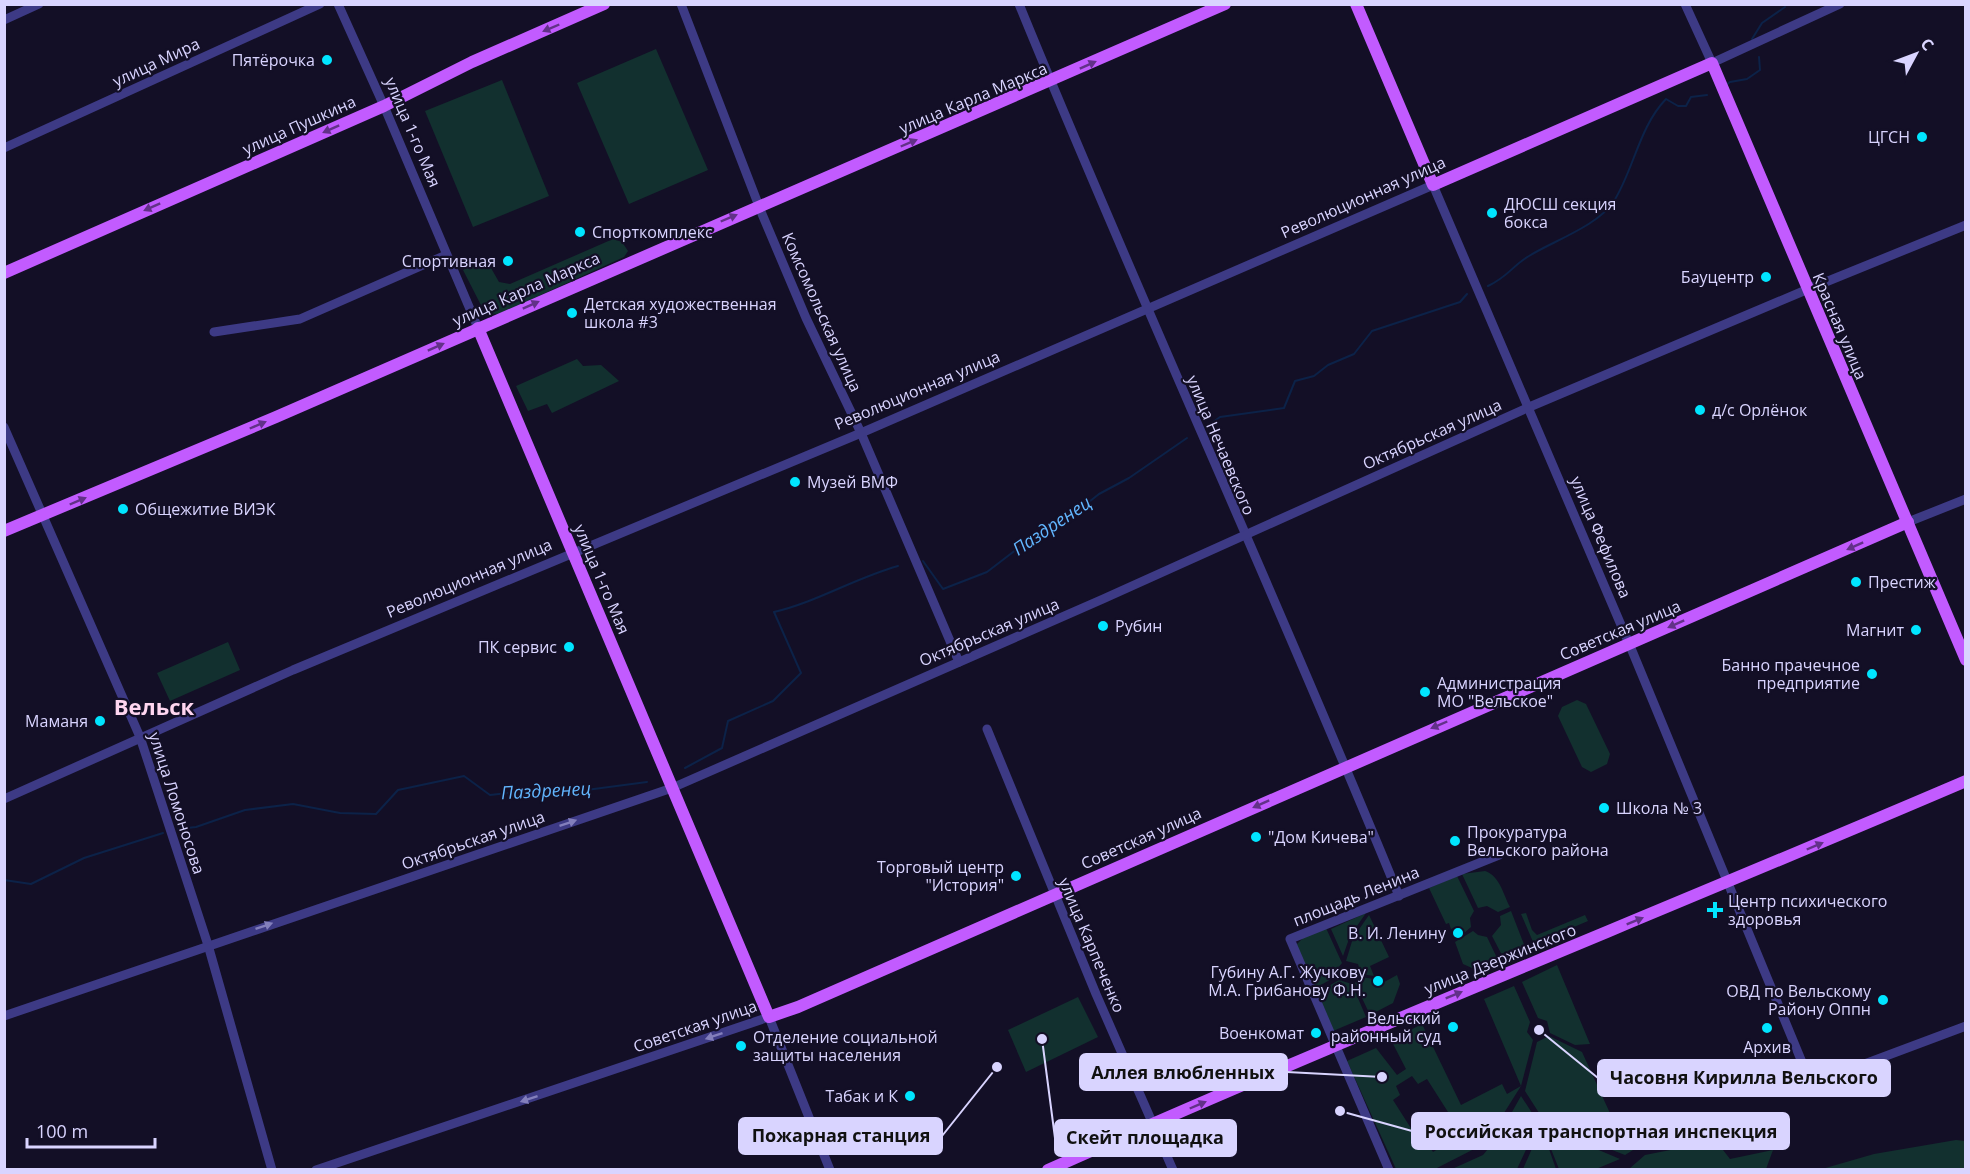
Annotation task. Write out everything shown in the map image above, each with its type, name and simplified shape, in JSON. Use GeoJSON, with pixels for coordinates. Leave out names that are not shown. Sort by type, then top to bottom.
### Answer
{"type":"FeatureCollection","features":[{"type":"Feature","properties":{"kind":"main road","name":"улица Пушкина"},"geometry":{"type":"LineString","coordinates":[[4,273],[384,106],[472,62],[604,4]]}},
{"type":"Feature","properties":{"kind":"main road","name":"улица Карла Маркса"},"geometry":{"type":"LineString","coordinates":[[4,531],[1051,82],[1225,4]]}},
{"type":"Feature","properties":{"kind":"main road","name":"улица Фефилова"},"geometry":{"type":"LineString","coordinates":[[1356,4],[1433,185]]}},
{"type":"Feature","properties":{"kind":"main road","name":"Революционная улица"},"geometry":{"type":"LineString","coordinates":[[1433,185],[1712,63]]}},
{"type":"Feature","properties":{"kind":"main road","name":"Красная улица"},"geometry":{"type":"LineString","coordinates":[[1712,63],[1806,290],[1908,522],[1965,660]]}},
{"type":"Feature","properties":{"kind":"main road","name":"улица 1-го Мая"},"geometry":{"type":"LineString","coordinates":[[478,328],[769,1017]]}},
{"type":"Feature","properties":{"kind":"main road","name":"Советская улица"},"geometry":{"type":"LineString","coordinates":[[769,1017],[798,1007],[1908,522]]}},
{"type":"Feature","properties":{"kind":"main road","name":"улица Дзержинского"},"geometry":{"type":"LineString","coordinates":[[1048,1170],[1335,1045],[1728,883],[1965,781]]}},
{"type":"Feature","properties":{"kind":"street"},"geometry":{"type":"LineString","coordinates":[[4,20],[39,4]]}},
{"type":"Feature","properties":{"kind":"street","name":"улица Мира"},"geometry":{"type":"LineString","coordinates":[[4,148],[320,4]]}},
{"type":"Feature","properties":{"kind":"street","name":"улица 1-го Мая"},"geometry":{"type":"LineString","coordinates":[[338,4],[478,328]]}},
{"type":"Feature","properties":{"kind":"street","name":"Комсомольская улица"},"geometry":{"type":"LineString","coordinates":[[681,4],[758,206],[806,318],[861,433],[959,662]]}},
{"type":"Feature","properties":{"kind":"street","name":"улица Нечаевского"},"geometry":{"type":"LineString","coordinates":[[1019,4],[1147,309],[1346,766],[1399,896]]}},
{"type":"Feature","properties":{"kind":"street","name":"Красная улица"},"geometry":{"type":"LineString","coordinates":[[1685,4],[1712,63]]}},
{"type":"Feature","properties":{"kind":"street","name":"Революционная улица"},"geometry":{"type":"LineString","coordinates":[[1712,63],[1840,4]]}},
{"type":"Feature","properties":{"kind":"street","name":"Революционная улица"},"geometry":{"type":"LineString","coordinates":[[4,799],[140,737],[573,552],[861,433],[1433,185]]}},
{"type":"Feature","properties":{"kind":"street","name":"улица Фефилова"},"geometry":{"type":"LineString","coordinates":[[1433,185],[1629,645],[1811,1084],[1965,1026]]}},
{"type":"Feature","properties":{"kind":"street","name":"Октябрьская улица"},"geometry":{"type":"LineString","coordinates":[[4,1016],[672,788],[1527,408],[1965,225]]}},
{"type":"Feature","properties":{"kind":"street"},"geometry":{"type":"LineString","coordinates":[[214,333],[300,319],[446,255]]}},
{"type":"Feature","properties":{"kind":"street","name":"улица Ломоносова"},"geometry":{"type":"LineString","coordinates":[[4,427],[140,737],[208,945],[272,1170]]}},
{"type":"Feature","properties":{"kind":"street","name":"Советская улица"},"geometry":{"type":"LineString","coordinates":[[1908,522],[1965,499]]}},
{"type":"Feature","properties":{"kind":"street","name":"улица Карпеченко"},"geometry":{"type":"LineString","coordinates":[[987,729],[1054,895],[1173,1170]]}},
{"type":"Feature","properties":{"kind":"street","name":"площадь Ленина"},"geometry":{"type":"LineString","coordinates":[[1389,1170],[1290,939],[1499,855]]}},
{"type":"Feature","properties":{"kind":"street","name":"улица 1-го Мая"},"geometry":{"type":"LineString","coordinates":[[769,1017],[830,1170]]}},
{"type":"Feature","properties":{"kind":"street","name":"Советская улица"},"geometry":{"type":"LineString","coordinates":[[316,1170],[769,1017]]}},
{"type":"Feature","properties":{"kind":"green space"},"geometry":{"type":"Polygon","coordinates":[[[656,49],[708,170],[629,204],[577,83],[656,49]]]}},
{"type":"Feature","properties":{"kind":"green space"},"geometry":{"type":"Polygon","coordinates":[[[502,80],[549,196],[473,227],[425,111],[502,80]]]}},
{"type":"Feature","properties":{"kind":"green space"},"geometry":{"type":"Polygon","coordinates":[[[613,239],[622,242],[628,251],[624,257],[499,314],[485,313],[463,270],[475,261],[487,261],[499,282],[510,284],[613,239]]]}},
{"type":"Feature","properties":{"kind":"green space"},"geometry":{"type":"Polygon","coordinates":[[[577,359],[583,366],[601,365],[619,381],[552,413],[547,404],[528,411],[516,386],[577,359]]]}},
{"type":"Feature","properties":{"kind":"green space"},"geometry":{"type":"Polygon","coordinates":[[[228,642],[240,670],[170,701],[157,673],[228,642]]]}},
{"type":"Feature","properties":{"kind":"green space"},"geometry":{"type":"Polygon","coordinates":[[[1577,700],[1586,704],[1610,754],[1607,764],[1591,772],[1582,767],[1558,716],[1562,707],[1577,700]]]}},
{"type":"Feature","properties":{"kind":"green space"},"geometry":{"type":"Polygon","coordinates":[[[1485,871],[1498,881],[1510,907],[1498,912],[1487,906],[1478,908],[1462,874],[1485,871]]]}},
{"type":"Feature","properties":{"kind":"green space"},"geometry":{"type":"Polygon","coordinates":[[[1457,876],[1474,911],[1470,918],[1471,927],[1463,934],[1458,926],[1451,929],[1449,923],[1446,924],[1429,888],[1457,876]]]}},
{"type":"Feature","properties":{"kind":"green space"},"geometry":{"type":"Polygon","coordinates":[[[1511,911],[1525,947],[1503,957],[1492,936],[1501,925],[1500,916],[1511,911]]]}},
{"type":"Feature","properties":{"kind":"green space"},"geometry":{"type":"Polygon","coordinates":[[[1366,913],[1350,936],[1343,956],[1331,929],[1366,913]]]}},
{"type":"Feature","properties":{"kind":"green space"},"geometry":{"type":"Polygon","coordinates":[[[1526,913],[1532,930],[1537,935],[1585,915],[1588,921],[1534,944],[1521,914],[1526,913]]]}},
{"type":"Feature","properties":{"kind":"green space"},"geometry":{"type":"Polygon","coordinates":[[[1369,915],[1389,957],[1370,966],[1374,976],[1361,974],[1358,964],[1346,961],[1353,938],[1369,915]]]}},
{"type":"Feature","properties":{"kind":"green space"},"geometry":{"type":"Polygon","coordinates":[[[1326,928],[1342,963],[1337,969],[1337,976],[1319,986],[1314,986],[1296,945],[1303,938],[1326,928]]]}},
{"type":"Feature","properties":{"kind":"green space"},"geometry":{"type":"Polygon","coordinates":[[[1473,931],[1487,937],[1497,958],[1472,968],[1463,964],[1455,942],[1473,931]]]}},
{"type":"Feature","properties":{"kind":"green space"},"geometry":{"type":"Polygon","coordinates":[[[1557,965],[1590,1044],[1575,1045],[1550,1033],[1547,1021],[1538,1018],[1522,982],[1557,965]]]}},
{"type":"Feature","properties":{"kind":"green space"},"geometry":{"type":"Polygon","coordinates":[[[1397,975],[1400,984],[1393,1003],[1370,1015],[1355,983],[1361,977],[1374,979],[1377,986],[1397,975]]]}},
{"type":"Feature","properties":{"kind":"green space"},"geometry":{"type":"Polygon","coordinates":[[[1339,980],[1352,984],[1366,1017],[1333,1031],[1320,1002],[1322,990],[1339,980]]]}},
{"type":"Feature","properties":{"kind":"green space"},"geometry":{"type":"Polygon","coordinates":[[[1514,986],[1530,1022],[1527,1032],[1533,1040],[1521,1086],[1484,999],[1514,986]]]}},
{"type":"Feature","properties":{"kind":"green space"},"geometry":{"type":"Polygon","coordinates":[[[1078,997],[1098,1037],[1026,1072],[1008,1030],[1078,997]]]}},
{"type":"Feature","properties":{"kind":"green space"},"geometry":{"type":"Polygon","coordinates":[[[1422,1024],[1461,1105],[1502,1084],[1507,1094],[1521,1086],[1492,1132],[1478,1147],[1435,1169],[1396,1169],[1347,1061],[1376,1048],[1397,1075],[1406,1069],[1391,1040],[1422,1024]],[[1412,1076],[1396,1086],[1400,1095],[1393,1100],[1414,1133],[1419,1130],[1433,1152],[1453,1140],[1440,1117],[1448,1112],[1427,1079],[1418,1084],[1412,1076]]]}},
{"type":"Feature","properties":{"kind":"green space"},"geometry":{"type":"Polygon","coordinates":[[[1549,1036],[1582,1052],[1625,1146],[1633,1150],[1625,1155],[1563,1131],[1555,1118],[1541,1116],[1525,1091],[1537,1042],[1549,1036]]]}},
{"type":"Feature","properties":{"kind":"green space"},"geometry":{"type":"Polygon","coordinates":[[[1521,1096],[1536,1119],[1529,1128],[1531,1139],[1517,1169],[1452,1169],[1483,1155],[1498,1137],[1521,1096]]]}},
{"type":"Feature","properties":{"kind":"green space"},"geometry":{"type":"Polygon","coordinates":[[[1563,1135],[1620,1159],[1596,1169],[1559,1169],[1551,1149],[1558,1145],[1563,1135]]]}},
{"type":"Feature","properties":{"kind":"green space"},"geometry":{"type":"Polygon","coordinates":[[[1956,1140],[1965,1141],[1965,1169],[1822,1169],[1874,1154],[1956,1140]]]}},
{"type":"Feature","properties":{"kind":"green space"},"geometry":{"type":"Polygon","coordinates":[[[1716,1141],[1730,1159],[1773,1150],[1766,1169],[1629,1169],[1645,1155],[1716,1141]]]}},
{"type":"Feature","properties":{"kind":"green space"},"geometry":{"type":"Polygon","coordinates":[[[1534,1144],[1549,1149],[1556,1169],[1523,1169],[1534,1144]]]}},
{"type":"Feature","properties":{"kind":"waterway","name":"Паздренец"},"geometry":{"type":"LineString","coordinates":[[1752,39],[1762,23],[1785,7]]}},
{"type":"Feature","properties":{"kind":"waterway","name":"Паздренец"},"geometry":{"type":"LineString","coordinates":[[1726,85],[1747,79],[1760,70],[1759,57]]}},
{"type":"Feature","properties":{"kind":"waterway","name":"Паздренец"},"geometry":{"type":"LineString","coordinates":[[1488,286],[1529,256],[1586,225],[1607,210],[1621,189],[1649,122],[1666,99],[1678,106],[1686,106],[1691,97],[1707,95]]}},
{"type":"Feature","properties":{"kind":"waterway","name":"Паздренец"},"geometry":{"type":"LineString","coordinates":[[1205,428],[1220,417],[1284,408],[1295,381],[1314,376],[1328,365],[1354,354],[1372,331],[1460,302],[1467,294]]}},
{"type":"Feature","properties":{"kind":"waterway","name":"Паздренец"},"geometry":{"type":"LineString","coordinates":[[923,561],[943,589],[987,572],[1025,543],[1065,521],[1099,494],[1129,478],[1187,438]]}},
{"type":"Feature","properties":{"kind":"waterway","name":"Паздренец"},"geometry":{"type":"LineString","coordinates":[[685,768],[722,748],[728,721],[773,701],[801,673],[774,612],[790,608],[898,566]]}},
{"type":"Feature","properties":{"kind":"waterway","name":"Паздренец"},"geometry":{"type":"LineString","coordinates":[[178,829],[196,827],[245,810],[293,804],[340,813],[376,814],[398,790],[464,776],[490,795],[524,791],[571,792],[647,782]]}},
{"type":"Feature","properties":{"kind":"waterway","name":"Паздренец"},"geometry":{"type":"LineString","coordinates":[[4,880],[31,884],[84,858],[163,833]]}},
{"type":"Feature","properties":{"kind":"place","name":"Пятёрочка"},"geometry":{"type":"Point","coordinates":[327,60]}},
{"type":"Feature","properties":{"kind":"place","name":"ЦГСН"},"geometry":{"type":"Point","coordinates":[1922,137]}},
{"type":"Feature","properties":{"kind":"place","name":"ДЮСШ секция бокса"},"geometry":{"type":"Point","coordinates":[1492,213]}},
{"type":"Feature","properties":{"kind":"place","name":"Спорткомплекс"},"geometry":{"type":"Point","coordinates":[580,232]}},
{"type":"Feature","properties":{"kind":"place","name":"Спортивная"},"geometry":{"type":"Point","coordinates":[508,261]}},
{"type":"Feature","properties":{"kind":"place","name":"Бауцентр"},"geometry":{"type":"Point","coordinates":[1766,277]}},
{"type":"Feature","properties":{"kind":"place","name":"Детская художественная школа #3"},"geometry":{"type":"Point","coordinates":[572,313]}},
{"type":"Feature","properties":{"kind":"place","name":"д/с Орлёнок"},"geometry":{"type":"Point","coordinates":[1700,410]}},
{"type":"Feature","properties":{"kind":"place","name":"Музей ВМФ"},"geometry":{"type":"Point","coordinates":[795,482]}},
{"type":"Feature","properties":{"kind":"place","name":"Общежитие ВИЭК"},"geometry":{"type":"Point","coordinates":[123,509]}},
{"type":"Feature","properties":{"kind":"place","name":"Престиж"},"geometry":{"type":"Point","coordinates":[1856,582]}},
{"type":"Feature","properties":{"kind":"place","name":"Рубин"},"geometry":{"type":"Point","coordinates":[1103,626]}},
{"type":"Feature","properties":{"kind":"place","name":"Магнит"},"geometry":{"type":"Point","coordinates":[1916,630]}},
{"type":"Feature","properties":{"kind":"place","name":"ПК сервис"},"geometry":{"type":"Point","coordinates":[569,647]}},
{"type":"Feature","properties":{"kind":"place","name":"Банно прачечное предприятие"},"geometry":{"type":"Point","coordinates":[1872,674]}},
{"type":"Feature","properties":{"kind":"place","name":"Администрация МО \"Вельское\""},"geometry":{"type":"Point","coordinates":[1425,692]}},
{"type":"Feature","properties":{"kind":"place","name":"Маманя"},"geometry":{"type":"Point","coordinates":[100,721]}},
{"type":"Feature","properties":{"kind":"place","name":"Школа № 3"},"geometry":{"type":"Point","coordinates":[1604,808]}},
{"type":"Feature","properties":{"kind":"place","name":"\"Дом Кичева\""},"geometry":{"type":"Point","coordinates":[1256,837]}},
{"type":"Feature","properties":{"kind":"place","name":"Прокуратура Вельского района"},"geometry":{"type":"Point","coordinates":[1455,841]}},
{"type":"Feature","properties":{"kind":"place","name":"Торговый центр \"История\""},"geometry":{"type":"Point","coordinates":[1016,876]}},
{"type":"Feature","properties":{"kind":"place","name":"Центр психического здоровья"},"geometry":{"type":"Point","coordinates":[1715,910]}},
{"type":"Feature","properties":{"kind":"place","name":"В. И. Ленину"},"geometry":{"type":"Point","coordinates":[1458,933]}},
{"type":"Feature","properties":{"kind":"place","name":"Губину А.Г. Жучкову М.А. Грибанову Ф.Н."},"geometry":{"type":"Point","coordinates":[1378,981]}},
{"type":"Feature","properties":{"kind":"place","name":"ОВД по Вельскому Району Оппн"},"geometry":{"type":"Point","coordinates":[1883,1000]}},
{"type":"Feature","properties":{"kind":"place","name":"Вельский районный суд"},"geometry":{"type":"Point","coordinates":[1453,1027]}},
{"type":"Feature","properties":{"kind":"place","name":"Архив"},"geometry":{"type":"Point","coordinates":[1767,1028]}},
{"type":"Feature","properties":{"kind":"place","name":"Часовня Кирилла Вельского"},"geometry":{"type":"Point","coordinates":[1539,1030]}},
{"type":"Feature","properties":{"kind":"place","name":"Военкомат"},"geometry":{"type":"Point","coordinates":[1316,1033]}},
{"type":"Feature","properties":{"kind":"place","name":"Скейт площадка"},"geometry":{"type":"Point","coordinates":[1042,1039]}},
{"type":"Feature","properties":{"kind":"place","name":"Отделение социальной защиты населения"},"geometry":{"type":"Point","coordinates":[741,1046]}},
{"type":"Feature","properties":{"kind":"place","name":"Пожарная станция"},"geometry":{"type":"Point","coordinates":[997,1067]}},
{"type":"Feature","properties":{"kind":"place","name":"Аллея влюбленных"},"geometry":{"type":"Point","coordinates":[1382,1077]}},
{"type":"Feature","properties":{"kind":"place","name":"Табак и К"},"geometry":{"type":"Point","coordinates":[910,1096]}},
{"type":"Feature","properties":{"kind":"place","name":"Российская транспортная инспекция"},"geometry":{"type":"Point","coordinates":[1340,1111]}},
{"type":"Feature","properties":{"kind":"district","name":"Вельск"},"geometry":{"type":"Point","coordinates":[154,707]}}]}
